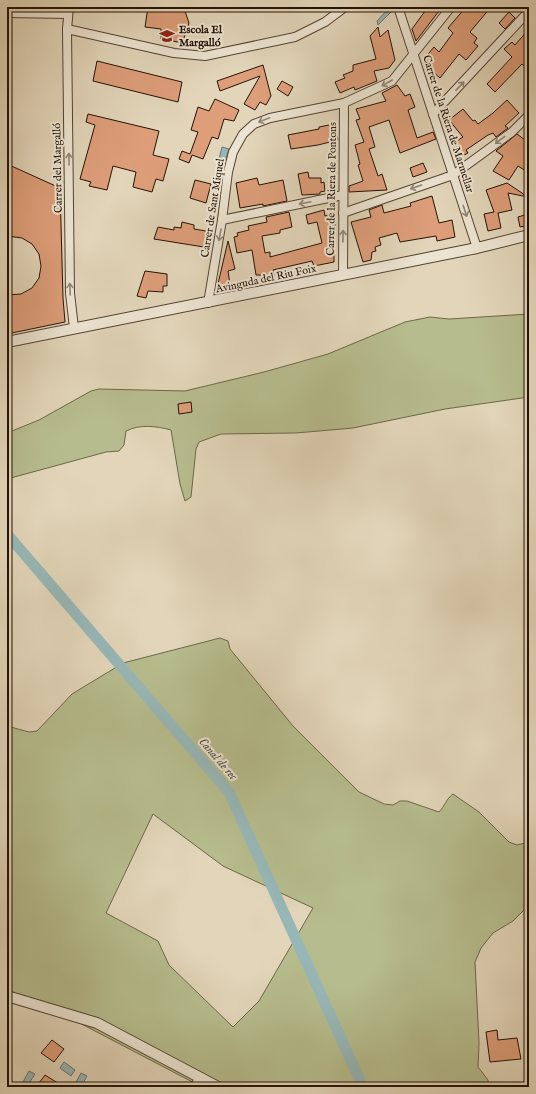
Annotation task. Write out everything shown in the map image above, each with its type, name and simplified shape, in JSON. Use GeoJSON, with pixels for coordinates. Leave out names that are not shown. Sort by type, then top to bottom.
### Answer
{"type":"FeatureCollection","features":[{"type":"Feature","properties":{"kind":"street"},"geometry":{"type":"LineString","coordinates":[[67,29],[174,53],[205,56],[295,37],[325,22],[345,7]]}},
{"type":"Feature","properties":{"kind":"street","name":"Carrer de la Riera de Marmellar"},"geometry":{"type":"LineString","coordinates":[[398,7],[477,248]]}},
{"type":"Feature","properties":{"kind":"street","name":"Carrer de Sant Miquel"},"geometry":{"type":"LineString","coordinates":[[208,303],[222,220],[228,172],[233,152],[243,134],[254,124],[270,118],[344,103],[392,82],[451,7]]}},
{"type":"Feature","properties":{"kind":"street"},"geometry":{"type":"LineString","coordinates":[[433,114],[529,10]]}},
{"type":"Feature","properties":{"kind":"street"},"geometry":{"type":"LineString","coordinates":[[7,13],[69,11]]}},
{"type":"Feature","properties":{"kind":"street","name":"Carrer del Margalló"},"geometry":{"type":"LineString","coordinates":[[69,11],[67,29],[70,293],[74,328]]}},
{"type":"Feature","properties":{"kind":"street","name":"Carrer de la Riera de Pontons"},"geometry":{"type":"LineString","coordinates":[[342,275],[344,103]]}},
{"type":"Feature","properties":{"kind":"street"},"geometry":{"type":"LineString","coordinates":[[343,213],[453,175],[512,132],[529,115]]}},
{"type":"Feature","properties":{"kind":"street"},"geometry":{"type":"LineString","coordinates":[[222,220],[343,195]]}},
{"type":"Feature","properties":{"kind":"street","name":"Avinguda del Riu Foix"},"geometry":{"type":"LineString","coordinates":[[7,342],[477,248],[529,235]]}},
{"type":"Feature","properties":{"kind":"street"},"geometry":{"type":"LineString","coordinates":[[7,996],[97,1022],[218,1087]]}},
{"type":"Feature","properties":{"kind":"street"},"geometry":{"type":"LineString","coordinates":[[195,1087],[201,1078]]}},
{"type":"Feature","properties":{"kind":"green space"},"geometry":{"type":"Polygon","coordinates":[[[529,314],[529,397],[445,409],[353,428],[296,433],[221,434],[199,442],[196,449],[191,497],[185,501],[180,484],[171,430],[160,427],[137,427],[126,431],[124,445],[119,451],[106,452],[7,479],[7,433],[39,420],[91,391],[99,389],[185,391],[264,372],[328,354],[405,322],[430,317],[449,319],[529,314]]]}},
{"type":"Feature","properties":{"kind":"green space"},"geometry":{"type":"Polygon","coordinates":[[[220,638],[228,641],[230,649],[293,726],[359,792],[384,804],[393,805],[400,801],[407,801],[439,812],[453,794],[479,812],[509,842],[517,845],[529,842],[529,908],[524,910],[513,921],[493,933],[481,948],[475,962],[479,1043],[478,1067],[488,1080],[489,1087],[202,1087],[51,1008],[7,999],[7,726],[29,732],[37,731],[72,694],[123,663],[220,638]],[[153,814],[106,913],[158,941],[169,965],[233,1027],[259,1001],[313,908],[223,866],[153,814]]]}},
{"type":"Feature","properties":{"kind":"water"},"geometry":{"type":"Polygon","coordinates":[[[390,7],[392,11],[378,25],[377,21],[390,7]]]}},
{"type":"Feature","properties":{"kind":"water"},"geometry":{"type":"Polygon","coordinates":[[[222,147],[229,149],[225,161],[219,159],[222,147]]]}},
{"type":"Feature","properties":{"kind":"water"},"geometry":{"type":"Polygon","coordinates":[[[64,1062],[75,1070],[71,1076],[60,1068],[64,1062]]]}},
{"type":"Feature","properties":{"kind":"water"},"geometry":{"type":"Polygon","coordinates":[[[29,1071],[35,1074],[28,1085],[23,1082],[29,1071]]]}},
{"type":"Feature","properties":{"kind":"water"},"geometry":{"type":"Polygon","coordinates":[[[81,1073],[87,1076],[81,1087],[75,1084],[81,1073]]]}},
{"type":"Feature","properties":{"kind":"building"},"geometry":{"type":"Polygon","coordinates":[[[148,7],[178,7],[177,10],[185,11],[189,23],[184,38],[178,42],[161,39],[161,29],[145,27],[148,7]]]}},
{"type":"Feature","properties":{"kind":"building"},"geometry":{"type":"Polygon","coordinates":[[[428,7],[442,7],[416,41],[412,29],[428,7]]]}},
{"type":"Feature","properties":{"kind":"building"},"geometry":{"type":"Polygon","coordinates":[[[466,7],[491,7],[470,32],[477,38],[474,43],[478,46],[466,60],[459,54],[440,78],[427,67],[423,60],[434,47],[439,52],[453,33],[448,28],[466,7]]]}},
{"type":"Feature","properties":{"kind":"building"},"geometry":{"type":"Polygon","coordinates":[[[509,12],[515,18],[505,29],[499,23],[509,12]]]}},
{"type":"Feature","properties":{"kind":"building"},"geometry":{"type":"Polygon","coordinates":[[[378,27],[380,37],[388,30],[395,60],[389,68],[374,71],[377,81],[355,90],[354,87],[340,93],[335,82],[345,78],[343,75],[353,71],[353,65],[376,59],[370,36],[378,27]]]}},
{"type":"Feature","properties":{"kind":"building"},"geometry":{"type":"Polygon","coordinates":[[[529,29],[529,71],[522,64],[495,92],[487,84],[512,57],[504,49],[512,42],[515,45],[529,29]]]}},
{"type":"Feature","properties":{"kind":"building"},"geometry":{"type":"Polygon","coordinates":[[[97,61],[182,82],[178,102],[93,81],[97,61]]]}},
{"type":"Feature","properties":{"kind":"building"},"geometry":{"type":"Polygon","coordinates":[[[263,65],[271,96],[266,105],[260,102],[255,110],[244,104],[260,76],[220,91],[217,81],[263,65]]]}},
{"type":"Feature","properties":{"kind":"building"},"geometry":{"type":"Polygon","coordinates":[[[282,81],[293,87],[288,96],[277,89],[282,81]]]}},
{"type":"Feature","properties":{"kind":"building"},"geometry":{"type":"Polygon","coordinates":[[[397,85],[405,96],[410,94],[415,107],[408,110],[417,138],[433,132],[436,139],[400,153],[389,120],[369,127],[375,147],[369,149],[378,176],[382,174],[387,190],[349,192],[349,186],[363,181],[358,165],[360,164],[355,145],[364,142],[356,120],[360,119],[356,109],[386,101],[382,93],[397,85]]]}},
{"type":"Feature","properties":{"kind":"building"},"geometry":{"type":"Polygon","coordinates":[[[215,99],[239,110],[234,121],[224,119],[218,139],[212,137],[203,159],[192,155],[189,163],[179,159],[182,151],[190,154],[198,132],[191,130],[198,107],[209,111],[215,99]]]}},
{"type":"Feature","properties":{"kind":"building"},"geometry":{"type":"Polygon","coordinates":[[[507,100],[519,113],[505,126],[508,128],[496,137],[493,133],[488,135],[466,150],[468,153],[456,159],[452,144],[463,137],[449,120],[463,109],[473,121],[475,120],[478,124],[507,100]]]}},
{"type":"Feature","properties":{"kind":"building"},"geometry":{"type":"Polygon","coordinates":[[[88,114],[159,131],[153,155],[169,159],[163,181],[156,179],[152,192],[133,187],[136,172],[113,166],[107,190],[89,186],[91,182],[80,179],[95,125],[86,122],[88,114]]]}},
{"type":"Feature","properties":{"kind":"building"},"geometry":{"type":"Polygon","coordinates":[[[334,124],[338,140],[291,149],[288,135],[319,129],[319,127],[334,124]]]}},
{"type":"Feature","properties":{"kind":"building"},"geometry":{"type":"Polygon","coordinates":[[[517,134],[529,143],[529,173],[518,166],[509,180],[493,171],[503,156],[496,151],[517,134]]]}},
{"type":"Feature","properties":{"kind":"building"},"geometry":{"type":"Polygon","coordinates":[[[423,163],[427,172],[413,177],[410,168],[423,163]]]}},
{"type":"Feature","properties":{"kind":"building"},"geometry":{"type":"Polygon","coordinates":[[[7,164],[60,188],[65,322],[7,334],[7,295],[21,294],[32,288],[39,278],[41,266],[39,254],[32,244],[22,238],[7,236],[7,164]]]}},
{"type":"Feature","properties":{"kind":"building"},"geometry":{"type":"Polygon","coordinates":[[[308,172],[309,178],[321,178],[321,183],[324,182],[325,191],[320,192],[320,194],[302,195],[298,174],[308,172]]]}},
{"type":"Feature","properties":{"kind":"building"},"geometry":{"type":"Polygon","coordinates":[[[257,178],[259,185],[283,180],[287,201],[263,206],[263,204],[240,208],[236,183],[257,178]]]}},
{"type":"Feature","properties":{"kind":"building"},"geometry":{"type":"Polygon","coordinates":[[[195,180],[211,184],[206,203],[190,198],[195,180]]]}},
{"type":"Feature","properties":{"kind":"building"},"geometry":{"type":"Polygon","coordinates":[[[507,183],[528,197],[508,193],[512,210],[498,213],[501,228],[488,231],[484,214],[494,212],[486,190],[507,183]]]}},
{"type":"Feature","properties":{"kind":"building"},"geometry":{"type":"Polygon","coordinates":[[[432,196],[439,223],[452,220],[455,237],[437,241],[436,236],[400,242],[397,233],[379,238],[381,245],[375,247],[376,251],[372,252],[371,260],[363,262],[351,222],[371,217],[369,210],[382,205],[384,213],[411,206],[410,203],[432,196]]]}},
{"type":"Feature","properties":{"kind":"building"},"geometry":{"type":"Polygon","coordinates":[[[324,210],[325,216],[332,214],[335,225],[335,231],[331,232],[334,245],[334,262],[314,266],[312,261],[273,270],[274,276],[264,278],[263,275],[256,275],[252,250],[237,253],[234,237],[238,236],[237,233],[249,230],[248,226],[267,222],[266,217],[289,212],[292,227],[280,230],[280,233],[262,236],[265,253],[270,252],[270,257],[322,243],[317,222],[308,224],[306,215],[324,210]]]}},
{"type":"Feature","properties":{"kind":"building"},"geometry":{"type":"Polygon","coordinates":[[[528,214],[529,225],[520,227],[518,217],[528,214]]]}},
{"type":"Feature","properties":{"kind":"building"},"geometry":{"type":"Polygon","coordinates":[[[182,222],[194,225],[194,229],[212,232],[210,248],[154,239],[158,227],[174,230],[174,227],[181,228],[182,222]]]}},
{"type":"Feature","properties":{"kind":"building"},"geometry":{"type":"Polygon","coordinates":[[[228,241],[235,269],[228,271],[230,284],[217,288],[228,241]]]}},
{"type":"Feature","properties":{"kind":"building"},"geometry":{"type":"Polygon","coordinates":[[[145,271],[167,274],[167,286],[163,286],[163,292],[148,291],[146,298],[137,296],[145,271]]]}},
{"type":"Feature","properties":{"kind":"building"},"geometry":{"type":"Polygon","coordinates":[[[191,402],[192,412],[179,414],[178,404],[191,402]]]}},
{"type":"Feature","properties":{"kind":"building"},"geometry":{"type":"Polygon","coordinates":[[[497,1030],[498,1040],[517,1038],[521,1059],[490,1062],[486,1032],[497,1030]]]}},
{"type":"Feature","properties":{"kind":"building"},"geometry":{"type":"Polygon","coordinates":[[[52,1040],[64,1049],[54,1062],[41,1053],[52,1040]]]}},
{"type":"Feature","properties":{"kind":"building"},"geometry":{"type":"Polygon","coordinates":[[[45,1075],[64,1087],[44,1087],[39,1083],[45,1075]]]}},
{"type":"Feature","properties":{"kind":"waterway","name":"Canal de rec"},"geometry":{"type":"LineString","coordinates":[[7,534],[229,792],[363,1087]]}},
{"type":"Feature","properties":{"kind":"place","name":"Escola El Margalló"},"geometry":{"type":"Point","coordinates":[167,36]}}]}
